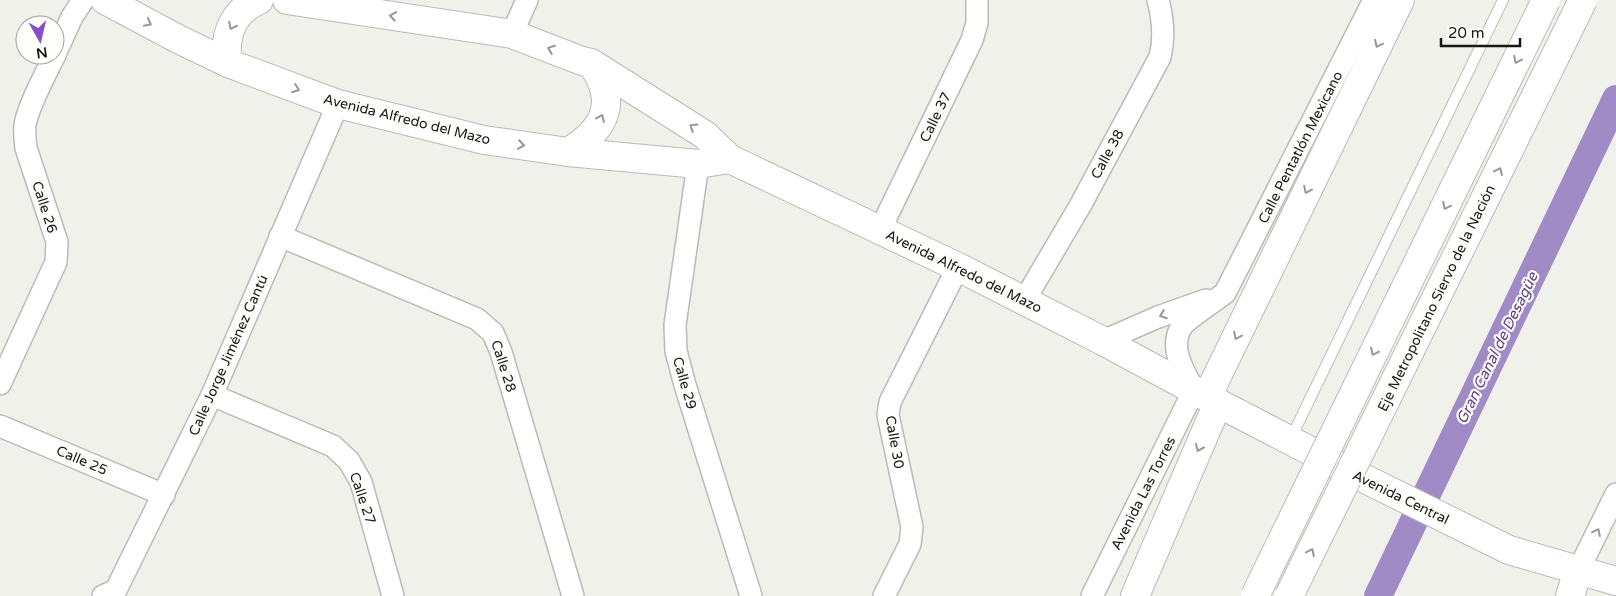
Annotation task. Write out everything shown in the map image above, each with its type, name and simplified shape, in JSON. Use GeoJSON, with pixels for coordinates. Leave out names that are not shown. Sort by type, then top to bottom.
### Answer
{"type":"FeatureCollection","features":[{"type":"Feature","properties":{"kind":"main road","name":"Avenida Alfredo del Mazo"},"geometry":{"type":"LineString","coordinates":[[105,0],[228,63],[338,104],[484,140],[568,152],[698,164],[730,159]]}},
{"type":"Feature","properties":{"kind":"main road"},"geometry":{"type":"LineString","coordinates":[[228,63],[226,52],[227,34],[237,16],[250,4],[259,0]]}},
{"type":"Feature","properties":{"kind":"main road","name":"Avenida Alfredo del Mazo"},"geometry":{"type":"LineString","coordinates":[[287,0],[512,34],[591,63],[705,135],[730,159],[958,267],[1103,341],[1207,397]]}},
{"type":"Feature","properties":{"kind":"main road"},"geometry":{"type":"LineString","coordinates":[[1135,596],[1207,397],[1400,0]]}},
{"type":"Feature","properties":{"kind":"main road"},"geometry":{"type":"LineString","coordinates":[[1255,596],[1546,0]]}},
{"type":"Feature","properties":{"kind":"main road","name":"Eje Metropolitano Siervo de la Nación"},"geometry":{"type":"LineString","coordinates":[[1289,596],[1583,0]]}},
{"type":"Feature","properties":{"kind":"main road"},"geometry":{"type":"LineString","coordinates":[[568,152],[593,135],[605,114],[606,97],[602,80],[591,63]]}},
{"type":"Feature","properties":{"kind":"main road","name":"Avenida Central"},"geometry":{"type":"LineString","coordinates":[[1207,397],[1350,472],[1574,583],[1616,581]]}},
{"type":"Feature","properties":{"kind":"street","name":"Calle 26"},"geometry":{"type":"LineString","coordinates":[[65,33],[83,0]]}},
{"type":"Feature","properties":{"kind":"street"},"geometry":{"type":"LineString","coordinates":[[512,34],[527,0]]}},
{"type":"Feature","properties":{"kind":"street","name":"Calle 37"},"geometry":{"type":"LineString","coordinates":[[880,230],[972,40],[977,23],[976,0]]}},
{"type":"Feature","properties":{"kind":"street","name":"Calle 38"},"geometry":{"type":"LineString","coordinates":[[1024,301],[1080,206],[1160,57],[1163,44],[1163,27],[1158,0]]}},
{"type":"Feature","properties":{"kind":"street","name":"Calle Pentatlón Mexicano"},"geometry":{"type":"LineString","coordinates":[[1207,397],[1181,366],[1176,341],[1182,325],[1225,293],[1374,0]]}},
{"type":"Feature","properties":{"kind":"street","name":"Calle 26"},"geometry":{"type":"LineString","coordinates":[[0,384],[56,262],[57,242],[26,148],[24,136],[30,111],[51,65]]}},
{"type":"Feature","properties":{"kind":"street","name":"Calle Jorge Jiménez Cantú"},"geometry":{"type":"LineString","coordinates":[[114,594],[212,395],[338,104]]}},
{"type":"Feature","properties":{"kind":"street","name":"Calle 29"},"geometry":{"type":"LineString","coordinates":[[698,164],[675,325],[676,351],[751,596]]}},
{"type":"Feature","properties":{"kind":"street","name":"Calle 28"},"geometry":{"type":"LineString","coordinates":[[280,236],[478,320],[493,333],[501,352],[573,596]]}},
{"type":"Feature","properties":{"kind":"street","name":"Calle 30"},"geometry":{"type":"LineString","coordinates":[[884,596],[910,544],[912,527],[888,415],[890,402],[958,267]]}},
{"type":"Feature","properties":{"kind":"street"},"geometry":{"type":"LineString","coordinates":[[1103,341],[1158,316],[1225,293]]}},
{"type":"Feature","properties":{"kind":"street","name":"Calle 27"},"geometry":{"type":"LineString","coordinates":[[212,395],[333,446],[349,461],[361,482],[394,596]]}},
{"type":"Feature","properties":{"kind":"street","name":"Avenida Las Torres"},"geometry":{"type":"LineString","coordinates":[[1092,596],[1207,397]]}},
{"type":"Feature","properties":{"kind":"street","name":"Calle 25"},"geometry":{"type":"LineString","coordinates":[[0,426],[164,495]]}},
{"type":"Feature","properties":{"kind":"street"},"geometry":{"type":"LineString","coordinates":[[1574,583],[1616,494]]}},
{"type":"Feature","properties":{"kind":"lane"},"geometry":{"type":"LineString","coordinates":[[1290,440],[1503,0]]}},
{"type":"Feature","properties":{"kind":"waterway","name":"Gran Canal de Desagüe"},"geometry":{"type":"LineString","coordinates":[[1378,596],[1616,99]]}}]}
